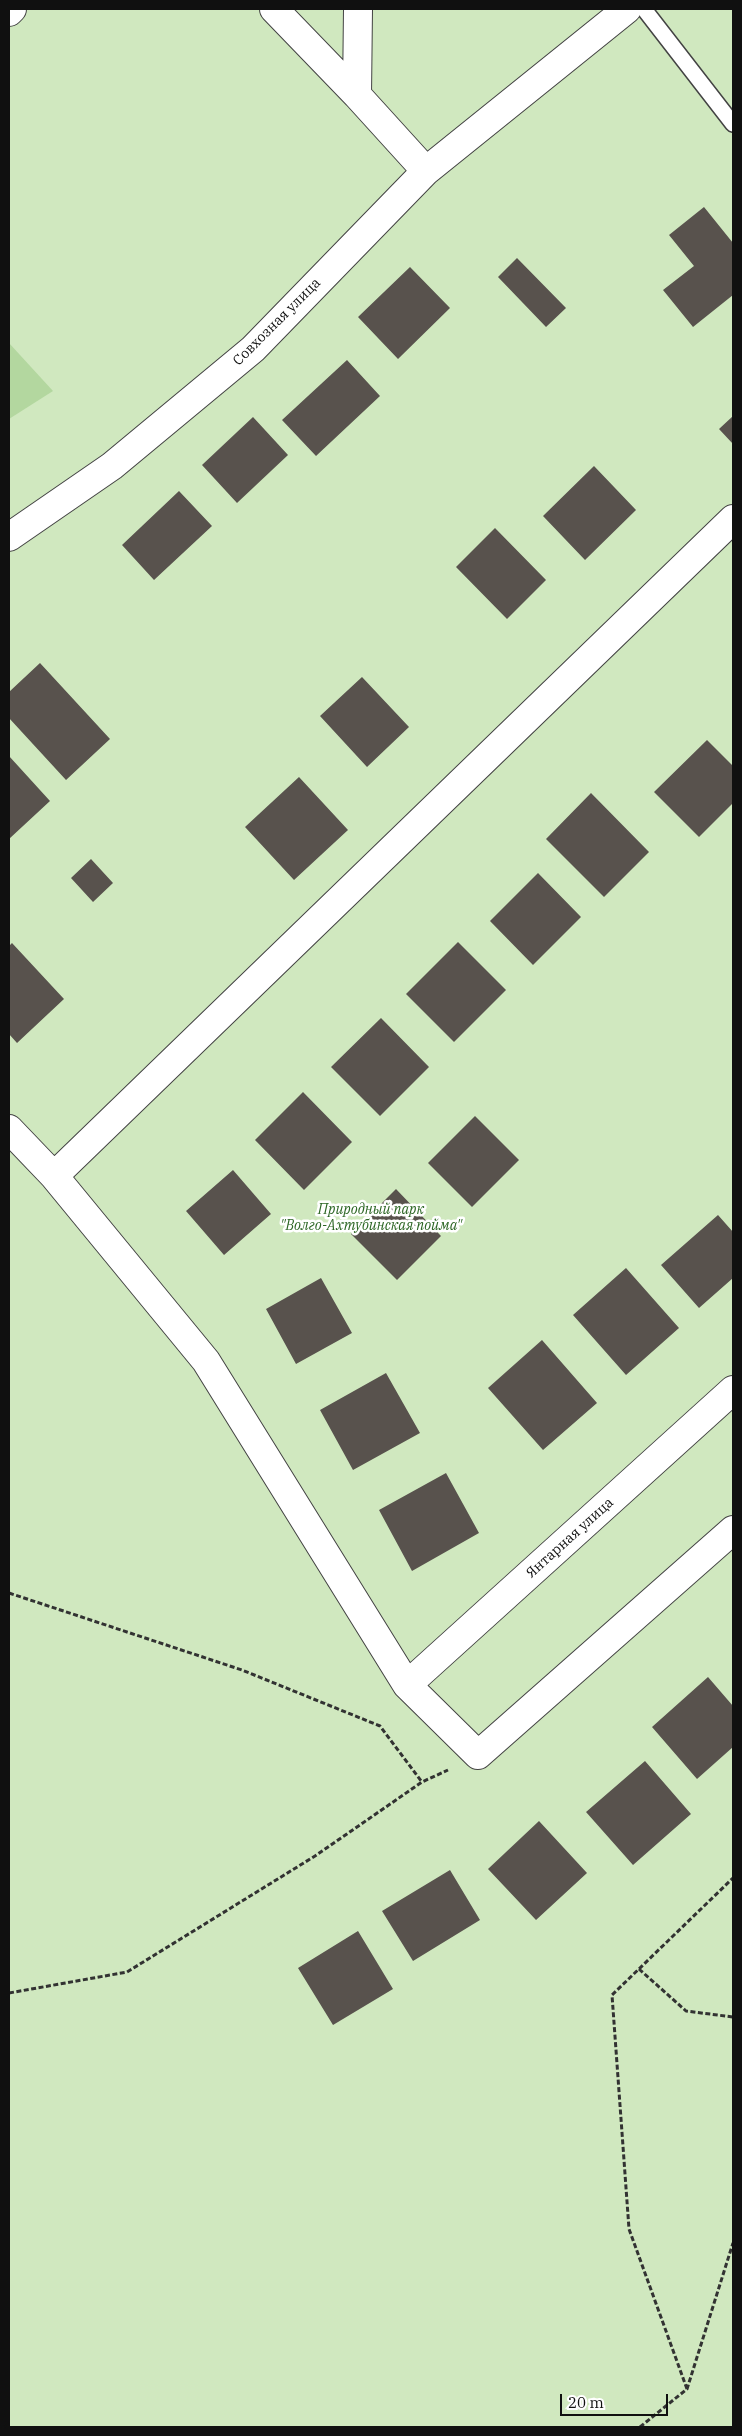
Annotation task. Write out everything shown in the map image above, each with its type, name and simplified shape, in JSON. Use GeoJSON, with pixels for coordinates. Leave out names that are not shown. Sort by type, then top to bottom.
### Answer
{"type":"FeatureCollection","features":[{"type":"Feature","properties":{"kind":"street"},"geometry":{"type":"LineString","coordinates":[[9,12],[12,9]]}},
{"type":"Feature","properties":{"kind":"street"},"geometry":{"type":"LineString","coordinates":[[274,9],[357,95],[426,171]]}},
{"type":"Feature","properties":{"kind":"street"},"geometry":{"type":"LineString","coordinates":[[357,95],[358,9]]}},
{"type":"Feature","properties":{"kind":"street","name":"Совхозная улица"},"geometry":{"type":"LineString","coordinates":[[9,537],[112,466],[253,349],[426,171],[627,9]]}},
{"type":"Feature","properties":{"kind":"street"},"geometry":{"type":"LineString","coordinates":[[54,1176],[733,519]]}},
{"type":"Feature","properties":{"kind":"street"},"geometry":{"type":"LineString","coordinates":[[9,1129],[54,1176],[206,1361],[407,1685],[478,1755],[733,1530]]}},
{"type":"Feature","properties":{"kind":"street","name":"Янтарная улица"},"geometry":{"type":"LineString","coordinates":[[407,1685],[733,1390]]}},
{"type":"Feature","properties":{"kind":"lane"},"geometry":{"type":"LineString","coordinates":[[644,9],[733,124]]}},
{"type":"Feature","properties":{"kind":"path"},"geometry":{"type":"LineString","coordinates":[[9,1593],[242,1670],[380,1726],[422,1782],[315,1856],[127,1972],[9,1993]]}},
{"type":"Feature","properties":{"kind":"path"},"geometry":{"type":"LineString","coordinates":[[687,2389],[629,2229],[612,1995],[733,1878]]}},
{"type":"Feature","properties":{"kind":"path"},"geometry":{"type":"LineString","coordinates":[[639,1969],[686,2011],[733,2017]]}},
{"type":"Feature","properties":{"kind":"path"},"geometry":{"type":"LineString","coordinates":[[640,2427],[687,2389],[733,2243]]}},
{"type":"Feature","properties":{"kind":"green space","name":"Природный парк \"Волго-Ахтубинская пойма\""},"geometry":{"type":"Polygon","coordinates":[[[9,9],[733,9],[733,2427],[9,2427],[9,9]]]}},
{"type":"Feature","properties":{"kind":"green space"},"geometry":{"type":"Polygon","coordinates":[[[9,343],[53,391],[9,419],[9,343]]]}},
{"type":"Feature","properties":{"kind":"building"},"geometry":{"type":"Polygon","coordinates":[[[704,207],[733,243],[733,295],[693,327],[663,290],[694,266],[669,235],[704,207]]]}},
{"type":"Feature","properties":{"kind":"building"},"geometry":{"type":"Polygon","coordinates":[[[517,258],[566,308],[546,327],[498,277],[517,258]]]}},
{"type":"Feature","properties":{"kind":"building"},"geometry":{"type":"Polygon","coordinates":[[[410,267],[450,308],[398,359],[358,317],[410,267]]]}},
{"type":"Feature","properties":{"kind":"building"},"geometry":{"type":"Polygon","coordinates":[[[347,360],[380,396],[316,456],[282,420],[347,360]]]}},
{"type":"Feature","properties":{"kind":"building"},"geometry":{"type":"Polygon","coordinates":[[[733,416],[733,444],[719,429],[733,416]]]}},
{"type":"Feature","properties":{"kind":"building"},"geometry":{"type":"Polygon","coordinates":[[[253,417],[288,455],[237,503],[202,465],[253,417]]]}},
{"type":"Feature","properties":{"kind":"building"},"geometry":{"type":"Polygon","coordinates":[[[594,466],[636,510],[585,560],[543,516],[594,466]]]}},
{"type":"Feature","properties":{"kind":"building"},"geometry":{"type":"Polygon","coordinates":[[[179,491],[212,526],[154,580],[122,545],[179,491]]]}},
{"type":"Feature","properties":{"kind":"building"},"geometry":{"type":"Polygon","coordinates":[[[495,528],[546,580],[507,619],[456,567],[495,528]]]}},
{"type":"Feature","properties":{"kind":"building"},"geometry":{"type":"Polygon","coordinates":[[[40,663],[110,739],[66,780],[9,718],[9,692],[40,663]]]}},
{"type":"Feature","properties":{"kind":"building"},"geometry":{"type":"Polygon","coordinates":[[[362,677],[409,727],[367,767],[320,716],[362,677]]]}},
{"type":"Feature","properties":{"kind":"building"},"geometry":{"type":"Polygon","coordinates":[[[707,740],[733,766],[733,803],[699,837],[654,792],[707,740]]]}},
{"type":"Feature","properties":{"kind":"building"},"geometry":{"type":"Polygon","coordinates":[[[9,756],[50,801],[9,839],[9,756]]]}},
{"type":"Feature","properties":{"kind":"building"},"geometry":{"type":"Polygon","coordinates":[[[299,777],[348,830],[294,880],[245,827],[299,777]]]}},
{"type":"Feature","properties":{"kind":"building"},"geometry":{"type":"Polygon","coordinates":[[[591,793],[649,852],[604,897],[546,839],[591,793]]]}},
{"type":"Feature","properties":{"kind":"building"},"geometry":{"type":"Polygon","coordinates":[[[91,859],[113,883],[93,902],[71,878],[91,859]]]}},
{"type":"Feature","properties":{"kind":"building"},"geometry":{"type":"Polygon","coordinates":[[[538,873],[581,917],[533,965],[490,921],[538,873]]]}},
{"type":"Feature","properties":{"kind":"building"},"geometry":{"type":"Polygon","coordinates":[[[458,942],[506,990],[454,1042],[406,994],[458,942]]]}},
{"type":"Feature","properties":{"kind":"building"},"geometry":{"type":"Polygon","coordinates":[[[12,943],[64,999],[17,1043],[9,1034],[9,946],[12,943]]]}},
{"type":"Feature","properties":{"kind":"building"},"geometry":{"type":"Polygon","coordinates":[[[381,1018],[429,1067],[380,1116],[331,1067],[381,1018]]]}},
{"type":"Feature","properties":{"kind":"building"},"geometry":{"type":"Polygon","coordinates":[[[303,1092],[352,1142],[304,1190],[255,1140],[303,1092]]]}},
{"type":"Feature","properties":{"kind":"building"},"geometry":{"type":"Polygon","coordinates":[[[475,1116],[519,1160],[472,1207],[428,1163],[475,1116]]]}},
{"type":"Feature","properties":{"kind":"building"},"geometry":{"type":"Polygon","coordinates":[[[233,1170],[271,1214],[224,1255],[186,1211],[233,1170]]]}},
{"type":"Feature","properties":{"kind":"building"},"geometry":{"type":"Polygon","coordinates":[[[396,1189],[441,1236],[397,1280],[351,1234],[396,1189]]]}},
{"type":"Feature","properties":{"kind":"building"},"geometry":{"type":"Polygon","coordinates":[[[718,1215],[733,1232],[733,1278],[699,1308],[661,1265],[718,1215]]]}},
{"type":"Feature","properties":{"kind":"building"},"geometry":{"type":"Polygon","coordinates":[[[626,1268],[679,1328],[626,1375],[573,1315],[626,1268]]]}},
{"type":"Feature","properties":{"kind":"building"},"geometry":{"type":"Polygon","coordinates":[[[321,1278],[352,1333],[296,1364],[266,1309],[321,1278]]]}},
{"type":"Feature","properties":{"kind":"building"},"geometry":{"type":"Polygon","coordinates":[[[542,1340],[597,1403],[543,1450],[488,1388],[542,1340]]]}},
{"type":"Feature","properties":{"kind":"building"},"geometry":{"type":"Polygon","coordinates":[[[386,1373],[420,1433],[353,1470],[320,1410],[386,1373]]]}},
{"type":"Feature","properties":{"kind":"building"},"geometry":{"type":"Polygon","coordinates":[[[446,1473],[479,1533],[412,1571],[379,1510],[446,1473]]]}},
{"type":"Feature","properties":{"kind":"building"},"geometry":{"type":"Polygon","coordinates":[[[708,1677],[733,1706],[733,1747],[697,1779],[652,1727],[708,1677]]]}},
{"type":"Feature","properties":{"kind":"building"},"geometry":{"type":"Polygon","coordinates":[[[645,1761],[691,1814],[633,1865],[586,1812],[645,1761]]]}},
{"type":"Feature","properties":{"kind":"building"},"geometry":{"type":"Polygon","coordinates":[[[539,1821],[587,1873],[536,1920],[488,1869],[539,1821]]]}},
{"type":"Feature","properties":{"kind":"building"},"geometry":{"type":"Polygon","coordinates":[[[450,1870],[480,1920],[413,1961],[382,1911],[450,1870]]]}},
{"type":"Feature","properties":{"kind":"building"},"geometry":{"type":"Polygon","coordinates":[[[358,1931],[393,1989],[333,2025],[298,1968],[358,1931]]]}}]}
